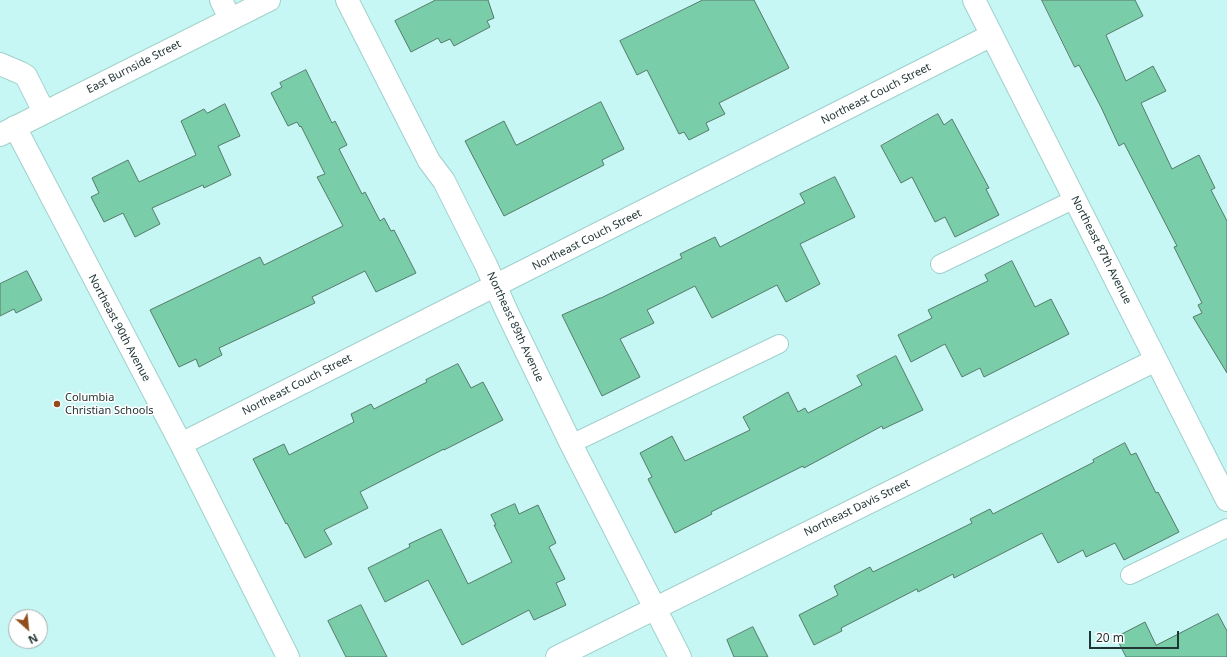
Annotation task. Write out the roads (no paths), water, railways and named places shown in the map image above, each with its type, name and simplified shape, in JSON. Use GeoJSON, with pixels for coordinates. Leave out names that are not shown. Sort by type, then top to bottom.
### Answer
{"type":"FeatureCollection","features":[{"type":"Feature","properties":{"kind":"street","name":"East Burnside Street"},"geometry":{"type":"LineString","coordinates":[[7,131],[44,112],[226,10],[269,0]]}},
{"type":"Feature","properties":{"kind":"street","name":"Northeast 89th Avenue"},"geometry":{"type":"LineString","coordinates":[[347,0],[429,161],[444,181],[486,265],[571,444],[680,657]]}},
{"type":"Feature","properties":{"kind":"street","name":"Northeast 87th Avenue"},"geometry":{"type":"LineString","coordinates":[[974,0],[1227,500]]}},
{"type":"Feature","properties":{"kind":"street","name":"Northeast Couch Street"},"geometry":{"type":"LineString","coordinates":[[181,444],[992,35]]}},
{"type":"Feature","properties":{"kind":"street"},"geometry":{"type":"LineString","coordinates":[[0,64],[26,76],[44,112]]}},
{"type":"Feature","properties":{"kind":"street","name":"Northeast 90th Avenue"},"geometry":{"type":"LineString","coordinates":[[7,131],[181,444],[288,657]]}},
{"type":"Feature","properties":{"kind":"street","name":"Northeast Davis Street"},"geometry":{"type":"LineString","coordinates":[[557,657],[1156,360]]}},
{"type":"Feature","properties":{"kind":"lane"},"geometry":{"type":"LineString","coordinates":[[940,264],[1075,199]]}},
{"type":"Feature","properties":{"kind":"lane"},"geometry":{"type":"LineString","coordinates":[[571,444],[779,344]]}},
{"type":"Feature","properties":{"kind":"lane"},"geometry":{"type":"LineString","coordinates":[[1130,575],[1227,528]]}},
{"type":"Feature","properties":{"kind":"place","name":"Columbia Christian Schools"},"geometry":{"type":"Point","coordinates":[57,404]}}]}
